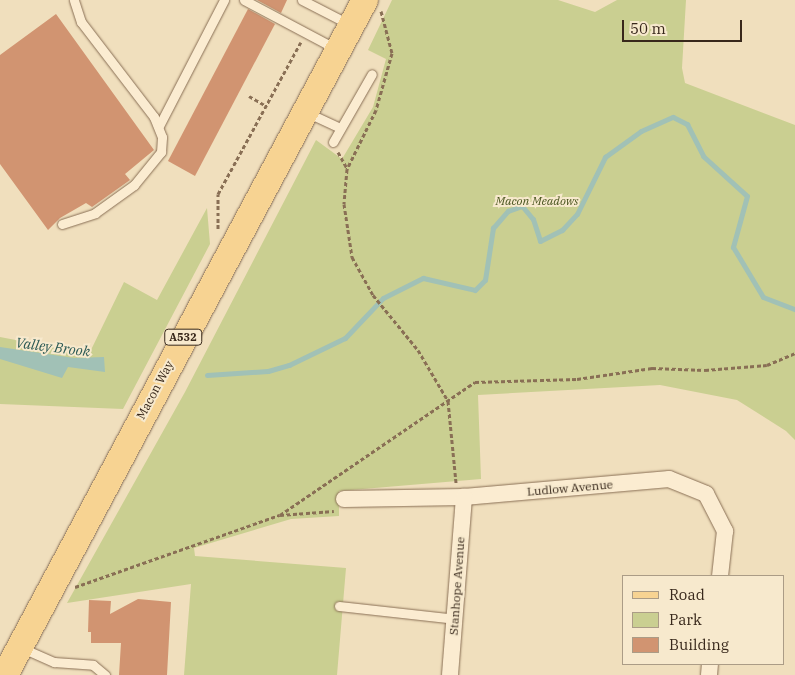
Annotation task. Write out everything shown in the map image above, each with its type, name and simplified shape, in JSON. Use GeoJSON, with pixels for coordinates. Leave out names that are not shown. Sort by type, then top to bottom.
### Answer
{"type":"FeatureCollection","features":[{"type":"Feature","properties":{"kind":"main road","name":"Macon Way"},"geometry":{"type":"LineString","coordinates":[[5,675],[352,25],[372,3]]}},
{"type":"Feature","properties":{"kind":"street","name":"Ludlow Avenue"},"geometry":{"type":"LineString","coordinates":[[344,499],[464,496],[669,479],[706,494],[725,531],[720,575]]}},
{"type":"Feature","properties":{"kind":"street","name":"Stanhope Avenue"},"geometry":{"type":"LineString","coordinates":[[450,675],[456,619],[464,496]]}},
{"type":"Feature","properties":{"kind":"lane"},"geometry":{"type":"LineString","coordinates":[[62,224],[96,213],[134,185],[161,152],[162,137],[159,126],[81,22],[74,0]]}},
{"type":"Feature","properties":{"kind":"lane"},"geometry":{"type":"LineString","coordinates":[[159,126],[224,0]]}},
{"type":"Feature","properties":{"kind":"lane"},"geometry":{"type":"LineString","coordinates":[[244,0],[339,50]]}},
{"type":"Feature","properties":{"kind":"lane"},"geometry":{"type":"LineString","coordinates":[[302,0],[352,25]]}},
{"type":"Feature","properties":{"kind":"lane"},"geometry":{"type":"LineString","coordinates":[[333,142],[372,74]]}},
{"type":"Feature","properties":{"kind":"lane"},"geometry":{"type":"LineString","coordinates":[[305,112],[340,128]]}},
{"type":"Feature","properties":{"kind":"lane"},"geometry":{"type":"LineString","coordinates":[[339,606],[456,619]]}},
{"type":"Feature","properties":{"kind":"lane"},"geometry":{"type":"LineString","coordinates":[[19,647],[54,662],[94,665],[106,675]]}},
{"type":"Feature","properties":{"kind":"path"},"geometry":{"type":"LineString","coordinates":[[372,3],[392,53],[376,110],[347,169],[344,204],[352,257],[373,295],[418,350],[448,401],[455,481],[464,496]]}},
{"type":"Feature","properties":{"kind":"path"},"geometry":{"type":"LineString","coordinates":[[249,96],[266,106]]}},
{"type":"Feature","properties":{"kind":"path"},"geometry":{"type":"LineString","coordinates":[[333,142],[347,169]]}},
{"type":"Feature","properties":{"kind":"path"},"geometry":{"type":"LineString","coordinates":[[68,590],[280,515],[475,382],[577,379],[652,368],[705,370],[767,365],[795,353]]}},
{"type":"Feature","properties":{"kind":"path"},"geometry":{"type":"LineString","coordinates":[[280,515],[339,511],[344,499]]}},
{"type":"Feature","properties":{"kind":"green space","name":"Macon Meadows"},"geometry":{"type":"Polygon","coordinates":[[[392,0],[558,0],[595,12],[617,0],[686,0],[682,68],[685,83],[795,125],[795,440],[786,431],[737,400],[660,385],[478,395],[481,479],[339,491],[339,516],[291,519],[194,548],[195,556],[346,568],[337,675],[184,675],[191,584],[67,603],[185,392],[316,140],[342,159],[373,107],[386,59],[368,50],[392,0]]]}},
{"type":"Feature","properties":{"kind":"green space"},"geometry":{"type":"Polygon","coordinates":[[[207,208],[210,244],[123,409],[0,404],[0,337],[89,354],[124,282],[157,300],[207,208]]]}},
{"type":"Feature","properties":{"kind":"water"},"geometry":{"type":"Polygon","coordinates":[[[0,347],[74,358],[104,357],[105,372],[68,367],[62,378],[0,359],[0,347]]]}},
{"type":"Feature","properties":{"kind":"building"},"geometry":{"type":"Polygon","coordinates":[[[257,0],[287,0],[281,13],[257,0]]]}},
{"type":"Feature","properties":{"kind":"building"},"geometry":{"type":"Polygon","coordinates":[[[248,9],[275,24],[195,176],[168,161],[248,9]]]}},
{"type":"Feature","properties":{"kind":"building"},"geometry":{"type":"Polygon","coordinates":[[[56,14],[154,150],[125,174],[130,180],[92,207],[86,203],[60,218],[48,230],[0,164],[0,55],[56,14]]]}},
{"type":"Feature","properties":{"kind":"building"},"geometry":{"type":"Polygon","coordinates":[[[138,599],[171,602],[167,675],[119,675],[121,643],[91,643],[91,632],[88,632],[89,600],[111,601],[110,614],[138,599]]]}},
{"type":"Feature","properties":{"kind":"waterway","name":"Valley Brook"},"geometry":{"type":"LineString","coordinates":[[207,375],[268,371],[289,365],[345,338],[383,298],[423,278],[475,290],[485,280],[493,228],[508,211],[522,206],[533,219],[540,241],[562,230],[577,214],[605,157],[641,131],[673,117],[687,124],[703,156],[747,196],[733,247],[763,297],[795,309]]}}]}
